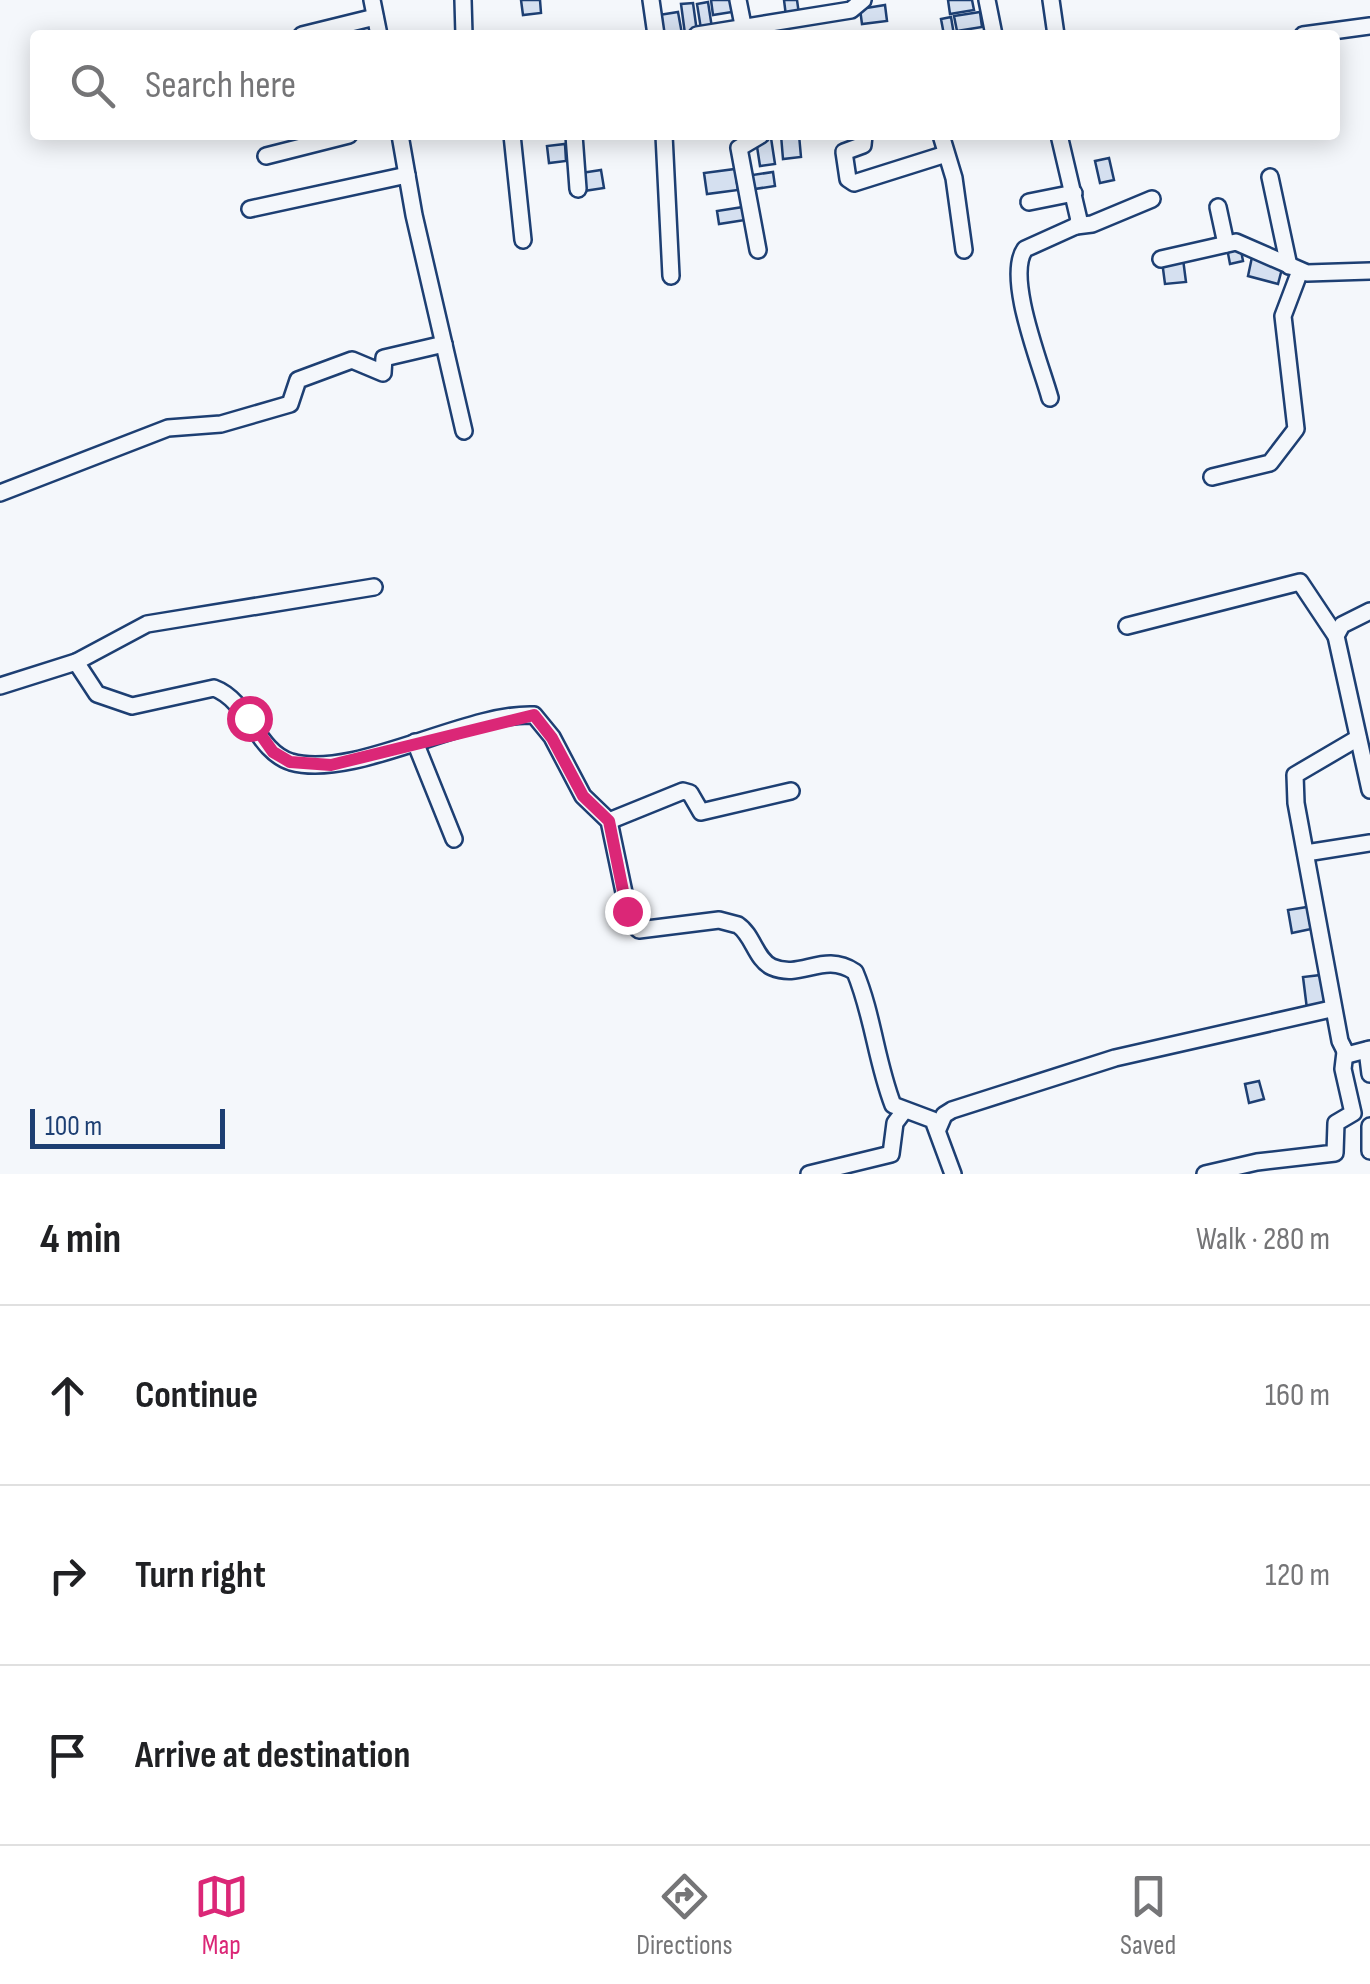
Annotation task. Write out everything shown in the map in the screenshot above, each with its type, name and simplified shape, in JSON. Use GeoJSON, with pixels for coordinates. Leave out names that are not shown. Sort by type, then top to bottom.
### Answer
{"type":"FeatureCollection","features":[{"type":"Feature","properties":{"kind":"street"},"geometry":{"type":"LineString","coordinates":[[372,0],[379,30]]}},
{"type":"Feature","properties":{"kind":"street"},"geometry":{"type":"LineString","coordinates":[[463,0],[464,30]]}},
{"type":"Feature","properties":{"kind":"street"},"geometry":{"type":"LineString","coordinates":[[651,0],[655,30]]}},
{"type":"Feature","properties":{"kind":"street"},"geometry":{"type":"LineString","coordinates":[[738,0],[744,30]]}},
{"type":"Feature","properties":{"kind":"street"},"geometry":{"type":"LineString","coordinates":[[747,30],[808,8],[851,10],[863,0]]}},
{"type":"Feature","properties":{"kind":"street"},"geometry":{"type":"LineString","coordinates":[[988,0],[993,30]]}},
{"type":"Feature","properties":{"kind":"street"},"geometry":{"type":"LineString","coordinates":[[1051,0],[1055,30]]}},
{"type":"Feature","properties":{"kind":"street"},"geometry":{"type":"LineString","coordinates":[[322,30],[375,17]]}},
{"type":"Feature","properties":{"kind":"street"},"geometry":{"type":"LineString","coordinates":[[1340,30],[1370,26]]}},
{"type":"Feature","properties":{"kind":"street"},"geometry":{"type":"LineString","coordinates":[[266,156],[329,140]]}},
{"type":"Feature","properties":{"kind":"street"},"geometry":{"type":"LineString","coordinates":[[401,140],[464,431]]}},
{"type":"Feature","properties":{"kind":"street"},"geometry":{"type":"LineString","coordinates":[[513,140],[523,240]]}},
{"type":"Feature","properties":{"kind":"street"},"geometry":{"type":"LineString","coordinates":[[574,140],[578,189]]}},
{"type":"Feature","properties":{"kind":"street"},"geometry":{"type":"LineString","coordinates":[[664,140],[671,276]]}},
{"type":"Feature","properties":{"kind":"street"},"geometry":{"type":"LineString","coordinates":[[753,140],[739,148],[758,250]]}},
{"type":"Feature","properties":{"kind":"street"},"geometry":{"type":"LineString","coordinates":[[864,140],[863,145],[844,152],[848,179],[854,183],[946,154]]}},
{"type":"Feature","properties":{"kind":"street"},"geometry":{"type":"LineString","coordinates":[[942,140],[954,178],[964,250]]}},
{"type":"Feature","properties":{"kind":"street"},"geometry":{"type":"LineString","coordinates":[[1059,140],[1074,194],[1076,226]]}},
{"type":"Feature","properties":{"kind":"street"},"geometry":{"type":"LineString","coordinates":[[250,209],[407,174]]}},
{"type":"Feature","properties":{"kind":"street"},"geometry":{"type":"LineString","coordinates":[[1212,477],[1270,463],[1296,430],[1282,316],[1295,268],[1270,178]]}},
{"type":"Feature","properties":{"kind":"street"},"geometry":{"type":"LineString","coordinates":[[1029,202],[1074,194]]}},
{"type":"Feature","properties":{"kind":"street"},"geometry":{"type":"LineString","coordinates":[[1050,398],[1018,284],[1020,256],[1025,249],[1076,226],[1092,224],[1152,199]]}},
{"type":"Feature","properties":{"kind":"street"},"geometry":{"type":"LineString","coordinates":[[1218,207],[1226,244]]}},
{"type":"Feature","properties":{"kind":"street"},"geometry":{"type":"LineString","coordinates":[[1161,258],[1244,244],[1295,268],[1370,271]]}},
{"type":"Feature","properties":{"kind":"street"},"geometry":{"type":"LineString","coordinates":[[0,493],[168,428],[221,424],[252,412],[280,410],[290,404],[298,380],[352,360],[379,374],[384,372],[384,358],[444,344]]}},
{"type":"Feature","properties":{"kind":"street"},"geometry":{"type":"LineString","coordinates":[[1127,626],[1300,582],[1336,636],[1363,739],[1370,788]]}},
{"type":"Feature","properties":{"kind":"street"},"geometry":{"type":"LineString","coordinates":[[0,686],[76,662],[148,624],[374,587]]}},
{"type":"Feature","properties":{"kind":"street"},"geometry":{"type":"LineString","coordinates":[[1336,636],[1342,625],[1370,610]]}},
{"type":"Feature","properties":{"kind":"street"},"geometry":{"type":"LineString","coordinates":[[76,662],[98,694],[132,706],[204,689],[225,692],[273,752],[290,762],[331,765],[534,715],[552,738],[583,796],[609,821],[627,911],[639,930],[719,920],[745,930],[764,962],[773,968],[785,971],[832,962],[855,972],[871,1020],[879,1068],[893,1105],[933,1120],[953,1174]]}},
{"type":"Feature","properties":{"kind":"street"},"geometry":{"type":"LineString","coordinates":[[1205,1174],[1257,1162],[1335,1153],[1336,1123],[1353,1113],[1343,1069],[1345,1052],[1331,1009],[1327,954],[1295,774],[1363,739]]}},
{"type":"Feature","properties":{"kind":"street"},"geometry":{"type":"LineString","coordinates":[[415,742],[454,840]]}},
{"type":"Feature","properties":{"kind":"street"},"geometry":{"type":"LineString","coordinates":[[609,821],[683,791],[690,794],[701,812],[791,791]]}},
{"type":"Feature","properties":{"kind":"street"},"geometry":{"type":"LineString","coordinates":[[1306,853],[1370,843]]}},
{"type":"Feature","properties":{"kind":"street"},"geometry":{"type":"LineString","coordinates":[[938,1129],[944,1115],[952,1110],[1115,1058],[1331,1009]]}},
{"type":"Feature","properties":{"kind":"street"},"geometry":{"type":"LineString","coordinates":[[1345,1052],[1368,1050],[1370,1074]]}},
{"type":"Feature","properties":{"kind":"street"},"geometry":{"type":"LineString","coordinates":[[809,1174],[891,1154],[895,1123],[904,1111]]}},
{"type":"Feature","properties":{"kind":"street"},"geometry":{"type":"LineString","coordinates":[[1370,1126],[1370,1151]]}},
{"type":"Feature","properties":{"kind":"building"},"geometry":{"type":"Polygon","coordinates":[[[521,0],[540,0],[541,13],[523,15],[521,0]]]}},
{"type":"Feature","properties":{"kind":"building"},"geometry":{"type":"Polygon","coordinates":[[[711,0],[731,0],[732,12],[713,15],[711,0]]]}},
{"type":"Feature","properties":{"kind":"building"},"geometry":{"type":"Polygon","coordinates":[[[784,0],[797,0],[799,14],[786,16],[784,0]]]}},
{"type":"Feature","properties":{"kind":"building"},"geometry":{"type":"Polygon","coordinates":[[[948,0],[972,0],[974,10],[950,14],[948,0]]]}},
{"type":"Feature","properties":{"kind":"building"},"geometry":{"type":"Polygon","coordinates":[[[708,2],[712,28],[701,29],[697,4],[708,2]]]}},
{"type":"Feature","properties":{"kind":"building"},"geometry":{"type":"Polygon","coordinates":[[[693,3],[697,30],[684,30],[681,4],[693,3]]]}},
{"type":"Feature","properties":{"kind":"building"},"geometry":{"type":"Polygon","coordinates":[[[885,5],[887,21],[862,24],[860,9],[885,5]]]}},
{"type":"Feature","properties":{"kind":"building"},"geometry":{"type":"Polygon","coordinates":[[[678,12],[681,30],[662,30],[659,15],[678,12]]]}},
{"type":"Feature","properties":{"kind":"building"},"geometry":{"type":"Polygon","coordinates":[[[980,12],[982,27],[957,30],[954,16],[980,12]]]}},
{"type":"Feature","properties":{"kind":"building"},"geometry":{"type":"Polygon","coordinates":[[[951,17],[953,30],[943,30],[941,19],[951,17]]]}},
{"type":"Feature","properties":{"kind":"building"},"geometry":{"type":"Polygon","coordinates":[[[756,140],[771,140],[775,164],[760,166],[756,140]]]}},
{"type":"Feature","properties":{"kind":"building"},"geometry":{"type":"Polygon","coordinates":[[[781,140],[799,140],[801,157],[783,159],[781,140]]]}},
{"type":"Feature","properties":{"kind":"building"},"geometry":{"type":"Polygon","coordinates":[[[565,144],[566,161],[549,163],[547,146],[565,144]]]}},
{"type":"Feature","properties":{"kind":"building"},"geometry":{"type":"Polygon","coordinates":[[[1109,158],[1114,180],[1100,183],[1095,161],[1109,158]]]}},
{"type":"Feature","properties":{"kind":"building"},"geometry":{"type":"Polygon","coordinates":[[[735,169],[738,190],[707,194],[704,173],[735,169]]]}},
{"type":"Feature","properties":{"kind":"building"},"geometry":{"type":"Polygon","coordinates":[[[601,170],[604,188],[584,191],[581,173],[601,170]]]}},
{"type":"Feature","properties":{"kind":"building"},"geometry":{"type":"Polygon","coordinates":[[[773,172],[775,186],[748,190],[746,176],[773,172]]]}},
{"type":"Feature","properties":{"kind":"building"},"geometry":{"type":"Polygon","coordinates":[[[743,207],[745,220],[719,224],[717,211],[743,207]]]}},
{"type":"Feature","properties":{"kind":"building"},"geometry":{"type":"Polygon","coordinates":[[[1240,245],[1243,261],[1230,264],[1227,248],[1240,245]]]}},
{"type":"Feature","properties":{"kind":"building"},"geometry":{"type":"Polygon","coordinates":[[[1252,257],[1283,265],[1278,284],[1248,276],[1252,257]]]}},
{"type":"Feature","properties":{"kind":"building"},"geometry":{"type":"Polygon","coordinates":[[[1183,259],[1186,282],[1165,284],[1162,261],[1183,259]]]}},
{"type":"Feature","properties":{"kind":"building"},"geometry":{"type":"Polygon","coordinates":[[[1307,907],[1311,929],[1292,933],[1288,910],[1307,907]]]}},
{"type":"Feature","properties":{"kind":"building"},"geometry":{"type":"Polygon","coordinates":[[[1321,975],[1325,1007],[1307,1009],[1303,977],[1321,975]]]}},
{"type":"Feature","properties":{"kind":"building"},"geometry":{"type":"Polygon","coordinates":[[[1259,1081],[1264,1099],[1249,1103],[1245,1084],[1259,1081]]]}},
{"type":"Feature","properties":{"kind":"route"},"geometry":{"type":"LineString","coordinates":[[249,718],[273,752],[290,762],[331,765],[523,714],[534,715],[552,738],[583,796],[609,821],[627,911]]}}]}
